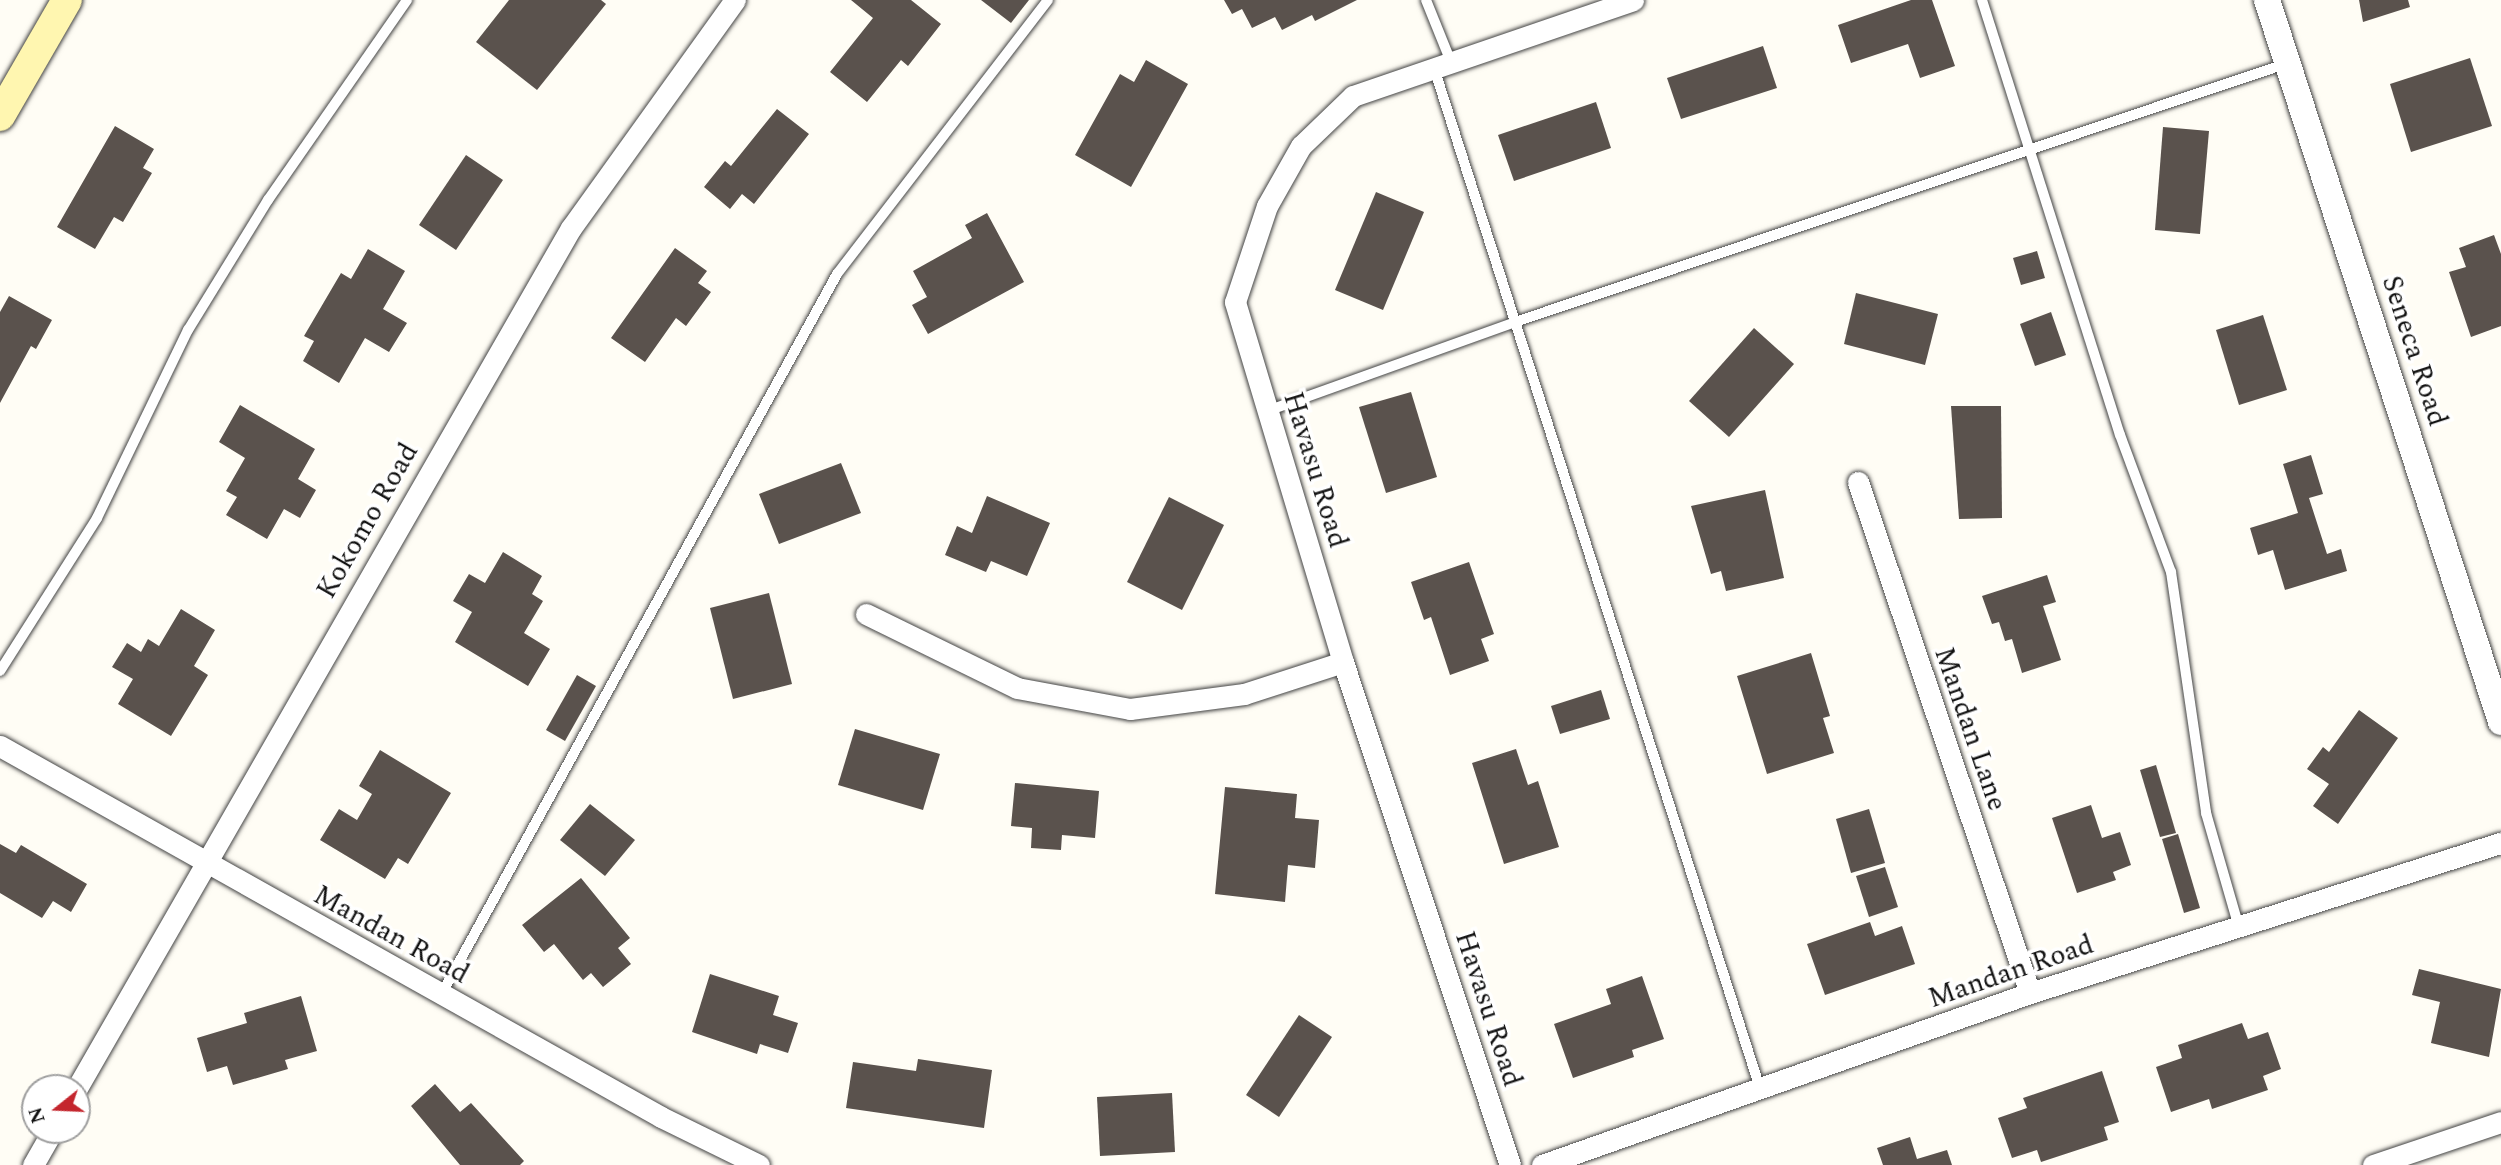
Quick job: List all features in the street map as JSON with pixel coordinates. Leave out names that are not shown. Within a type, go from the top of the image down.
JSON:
[{"type":"main road","points":[[0,116],[67,0]]},
{"type":"street","name":"Kokomo Road","points":[[84,1074],[571,228],[735,0]]},
{"type":"street","name":"Havasu Road","points":[[1510,1165],[1343,662],[1235,302],[1267,206],[1301,146],[1353,96],[1633,0]]},
{"type":"street","name":"Seneca Road","points":[[2267,0],[2501,722]]},
{"type":"street","name":"Mandan Lane","points":[[1858,482],[2030,993]]},
{"type":"street","points":[[866,614],[1017,688],[1130,709],[1244,694],[1343,662]]},
{"type":"street","name":"Mandan Road","points":[[0,746],[203,863],[661,1117],[759,1165]]},
{"type":"street","name":"Mandan Road","points":[[1542,1165],[2030,993],[2501,843]]},
{"type":"street","points":[[2373,1165],[2501,1122]]},
{"type":"street","points":[[33,1165],[45,1144]]},
{"type":"lane","points":[[0,671],[97,518],[188,330],[268,200],[408,0]]},
{"type":"lane","points":[[441,995],[837,274],[1048,0]]},
{"type":"lane","points":[[1426,0],[1515,322],[1760,1088]]},
{"type":"lane","points":[[1982,0],[2120,435],[2171,572],[2206,813],[2239,927]]},
{"type":"lane","points":[[1267,411],[1515,322],[2288,62]]},
{"type":"building","points":[[509,0],[601,0],[606,4],[537,90],[476,42]]},
{"type":"building","points":[[851,0],[911,0],[941,24],[908,66],[901,60],[867,102],[830,72],[873,18]]},
{"type":"building","points":[[981,0],[1029,0],[1011,23]]},
{"type":"building","points":[[1224,0],[1357,0],[1315,21],[1312,15],[1282,30],[1275,17],[1252,28],[1242,9],[1232,14]]},
{"type":"building","points":[[1911,0],[1932,0],[1955,66],[1920,78],[1908,44],[1851,63],[1838,25]]},
{"type":"building","points":[[2359,0],[2408,0],[2410,7],[2363,22]]},
{"type":"building","points":[[1763,46],[1777,88],[1681,119],[1667,78]]},
{"type":"building","points":[[2470,58],[2492,126],[2411,152],[2390,84]]},
{"type":"building","points":[[1146,60],[1188,84],[1131,187],[1075,155],[1120,74],[1134,82]]},
{"type":"building","points":[[1596,102],[1611,148],[1514,181],[1498,135]]},
{"type":"building","points":[[777,109],[809,134],[754,204],[742,194],[730,209],[704,187],[725,161],[731,166]]},
{"type":"building","points":[[115,126],[154,149],[143,168],[152,173],[123,222],[114,217],[95,249],[57,227]]},
{"type":"building","points":[[2163,127],[2209,131],[2200,234],[2155,230]]},
{"type":"building","points":[[466,155],[503,180],[456,250],[419,225]]},
{"type":"building","points":[[1376,192],[1424,212],[1383,310],[1335,290]]},
{"type":"building","points":[[987,213],[1024,282],[928,334],[912,305],[927,297],[913,271],[972,238],[965,225]]},
{"type":"building","points":[[2494,235],[2501,254],[2501,326],[2471,337],[2449,272],[2466,267],[2459,248]]},
{"type":"building","points":[[675,248],[707,271],[698,283],[711,292],[686,326],[676,318],[645,362],[611,338]]},
{"type":"building","points":[[368,249],[405,271],[383,309],[407,323],[389,352],[365,338],[339,383],[303,361],[314,341],[304,336],[341,273],[351,279]]},
{"type":"building","points":[[2037,251],[2045,278],[2021,285],[2013,258]]},
{"type":"building","points":[[1856,293],[1938,314],[1925,365],[1844,344]]},
{"type":"building","points":[[9,296],[52,320],[36,349],[31,346],[0,403],[0,312]]},
{"type":"building","points":[[2051,312],[2066,355],[2035,366],[2020,324]]},
{"type":"building","points":[[2263,315],[2287,390],[2239,405],[2216,330]]},
{"type":"building","points":[[1754,328],[1794,364],[1729,437],[1689,401]]},
{"type":"building","points":[[1411,392],[1437,477],[1386,493],[1359,407]]},
{"type":"building","points":[[240,405],[315,449],[298,479],[316,490],[300,518],[284,509],[267,539],[226,515],[237,497],[226,491],[245,458],[219,442]]},
{"type":"building","points":[[1951,406],[2001,406],[2002,518],[1959,519]]},
{"type":"building","points":[[2311,455],[2323,494],[2309,498],[2327,554],[2341,549],[2347,571],[2285,590],[2273,550],[2258,555],[2250,528],[2298,513],[2283,464]]},
{"type":"building","points":[[841,463],[861,513],[779,544],[759,494]]},
{"type":"building","points":[[1765,490],[1784,578],[1726,591],[1721,571],[1711,574],[1691,506]]},
{"type":"building","points":[[987,496],[1050,523],[1027,576],[991,561],[986,572],[945,555],[957,526],[972,533]]},
{"type":"building","points":[[1169,497],[1224,525],[1182,610],[1127,582]]},
{"type":"building","points":[[503,552],[542,576],[532,594],[543,601],[524,633],[550,649],[528,686],[455,642],[472,612],[453,601],[469,574],[485,583]]},
{"type":"building","points":[[1469,562],[1494,634],[1481,639],[1489,661],[1450,675],[1431,617],[1424,620],[1411,582]]},
{"type":"building","points":[[2047,575],[2056,602],[2043,606],[2061,660],[2022,673],[2012,639],[2005,641],[1999,622],[1992,624],[1982,596]]},
{"type":"building","points":[[769,593],[792,684],[733,699],[710,608]]},
{"type":"building","points":[[181,609],[215,630],[194,666],[208,675],[171,736],[118,704],[133,679],[112,667],[127,643],[141,652],[148,639],[159,646]]},
{"type":"building","points":[[1811,653],[1830,716],[1823,718],[1834,753],[1767,774],[1737,676]]},
{"type":"building","points":[[577,675],[596,686],[565,741],[546,730]]},
{"type":"building","points":[[1601,690],[1610,719],[1560,734],[1551,706]]},
{"type":"building","points":[[2359,710],[2398,738],[2338,824],[2313,806],[2329,784],[2307,769],[2323,747],[2329,752]]},
{"type":"building","points":[[855,729],[940,754],[923,810],[838,785]]},
{"type":"building","points":[[1516,749],[1528,785],[1538,781],[1559,847],[1504,864],[1472,763]]},
{"type":"building","points":[[380,750],[451,793],[408,864],[398,858],[385,879],[320,840],[339,809],[357,820],[372,794],[359,786]]},
{"type":"building","points":[[2156,765],[2176,833],[2160,837],[2140,770]]},
{"type":"building","points":[[1015,783],[1099,791],[1095,838],[1062,835],[1061,850],[1031,848],[1032,828],[1011,826]]},
{"type":"building","points":[[1225,787],[1297,794],[1295,818],[1319,820],[1315,868],[1288,865],[1285,902],[1215,894]]},
{"type":"building","points":[[590,804],[635,840],[605,876],[560,840]]},
{"type":"building","points":[[2091,805],[2102,838],[2120,832],[2131,865],[2113,872],[2116,880],[2077,893],[2052,818]]},
{"type":"building","points":[[1869,809],[1885,863],[1851,873],[1836,819]]},
{"type":"building","points":[[2178,834],[2200,908],[2184,913],[2162,839]]},
{"type":"building","points":[[0,844],[16,853],[21,845],[87,884],[71,912],[53,901],[42,918],[0,893]]},
{"type":"building","points":[[1885,867],[1898,907],[1869,917],[1856,876]]},
{"type":"building","points":[[581,878],[630,938],[618,948],[631,964],[603,987],[591,973],[583,980],[554,944],[544,952],[522,925]]},
{"type":"building","points":[[1870,922],[1875,936],[1902,926],[1915,964],[1825,995],[1807,944]]},
{"type":"building","points":[[2419,969],[2501,989],[2489,1057],[2431,1043],[2440,1002],[2412,995]]},
{"type":"building","points":[[710,974],[779,996],[773,1015],[798,1023],[788,1053],[760,1044],[757,1054],[692,1032]]},
{"type":"building","points":[[1642,976],[1664,1039],[1632,1050],[1634,1057],[1573,1078],[1554,1024],[1611,1004],[1606,989]]},
{"type":"building","points":[[301,996],[317,1051],[285,1060],[288,1069],[233,1085],[227,1066],[207,1072],[197,1038],[247,1023],[244,1013]]},
{"type":"building","points":[[1299,1015],[1332,1037],[1279,1117],[1246,1095]]},
{"type":"building","points":[[2242,1023],[2248,1039],[2268,1032],[2281,1069],[2263,1076],[2268,1090],[2212,1109],[2209,1099],[2171,1112],[2156,1067],[2182,1058],[2178,1045]]},
{"type":"building","points":[[918,1059],[992,1070],[984,1128],[846,1108],[853,1062],[916,1071]]},
{"type":"building","points":[[2102,1071],[2119,1122],[2104,1127],[2108,1140],[2041,1162],[2037,1150],[2012,1158],[1998,1118],[2027,1108],[2023,1098]]},
{"type":"building","points":[[435,1084],[460,1112],[471,1103],[524,1161],[520,1165],[460,1165],[411,1106]]},
{"type":"building","points":[[1172,1093],[1175,1152],[1100,1156],[1097,1097]]},
{"type":"building","points":[[1910,1137],[1917,1159],[1947,1150],[1952,1165],[1883,1165],[1877,1148]]}]
